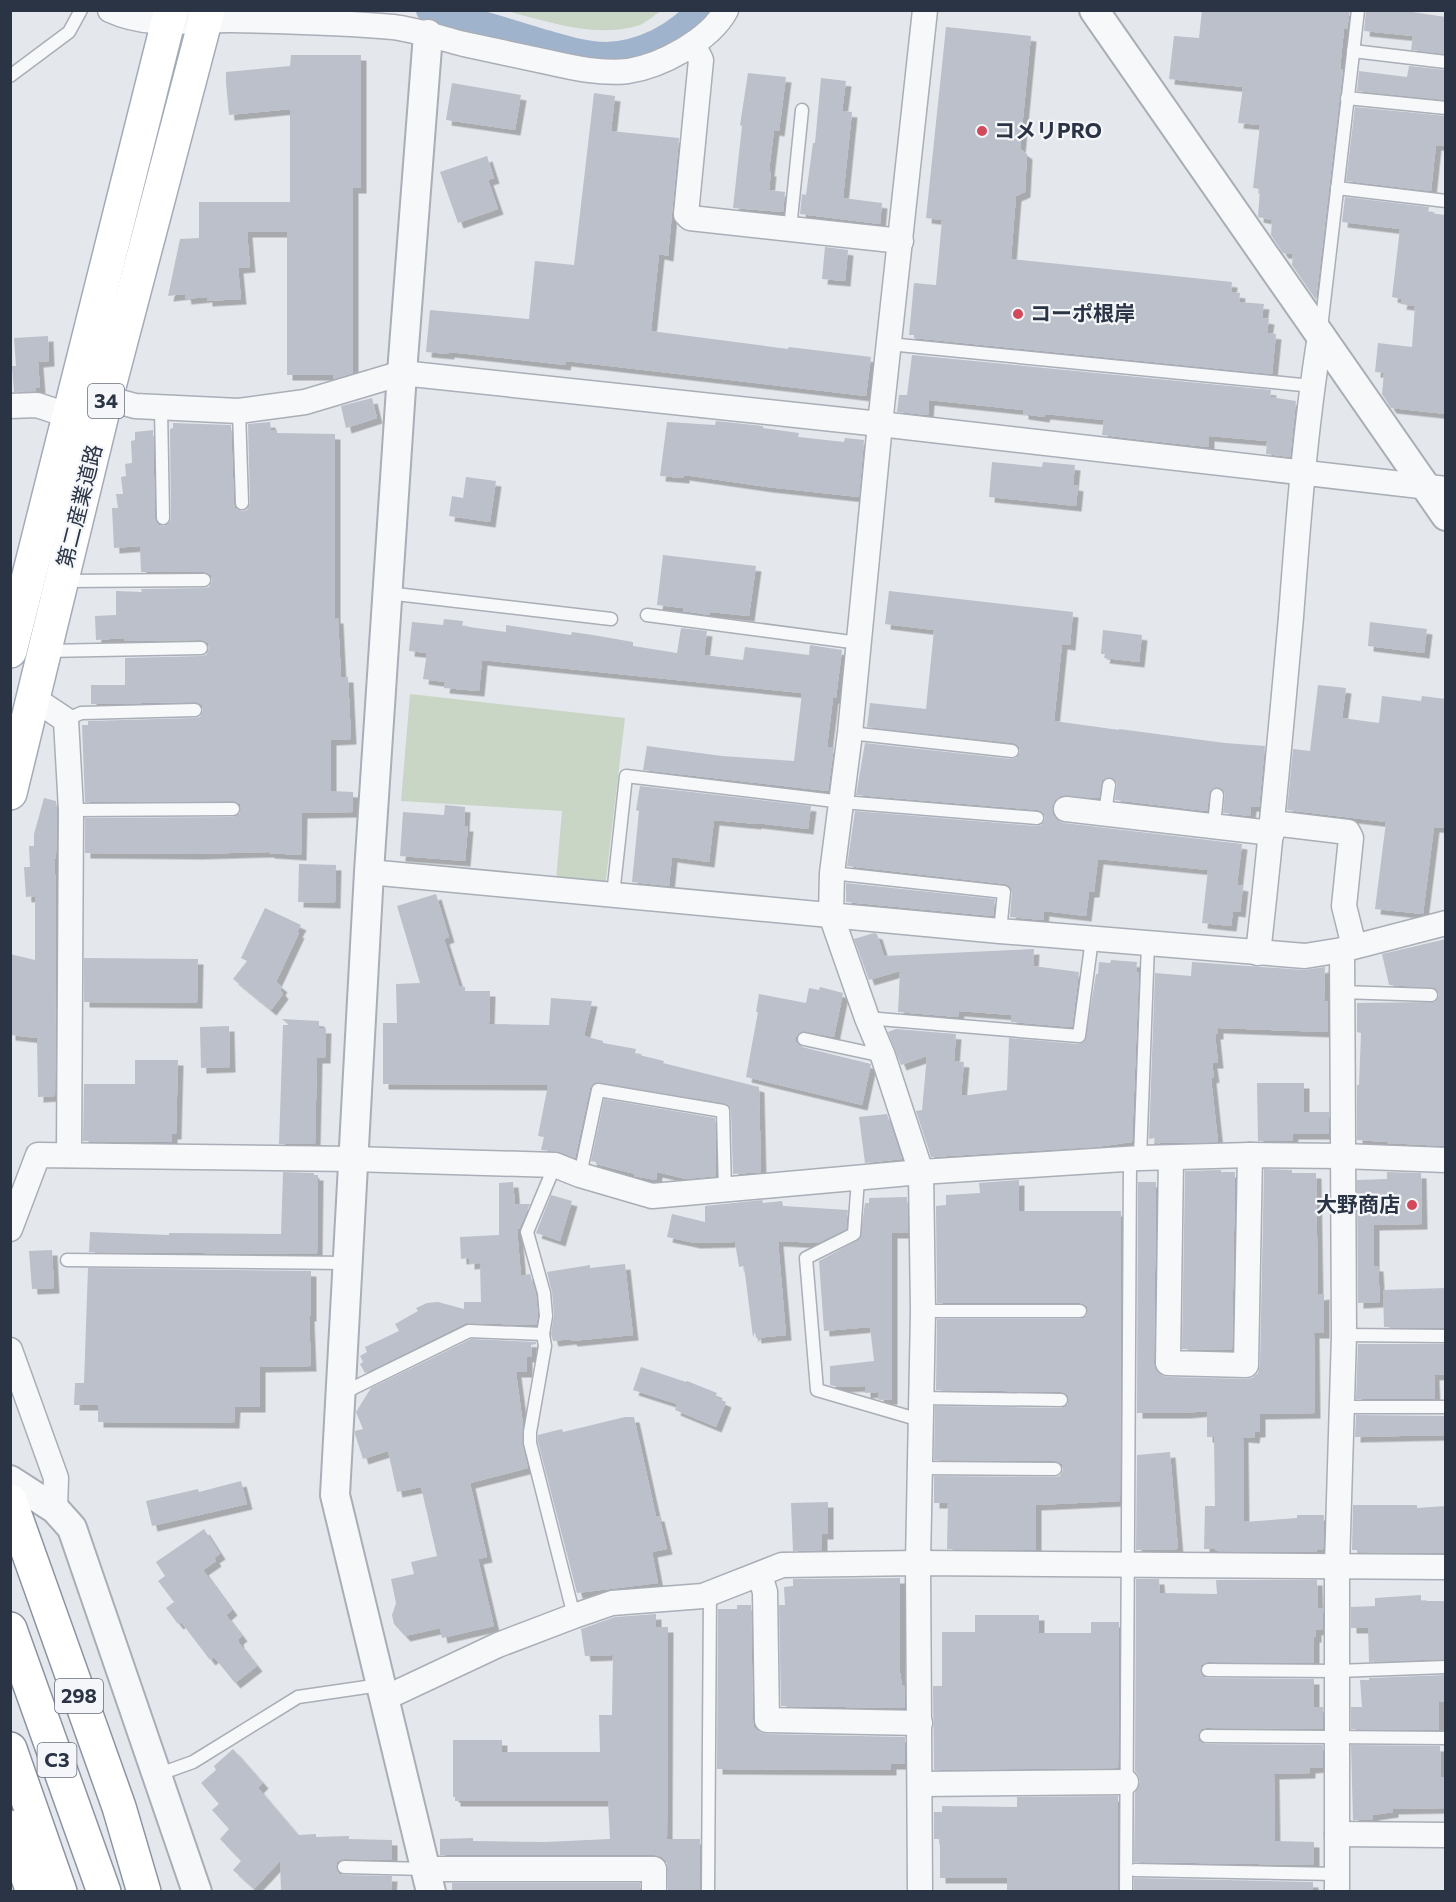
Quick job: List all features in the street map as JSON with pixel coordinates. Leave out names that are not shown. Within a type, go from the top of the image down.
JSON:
[{"type":"main road","name":"第二産業道路","points":[[10,793],[106,398],[207,16]]},
{"type":"main road","name":"第二産業道路","points":[[10,651],[169,17]]},
{"type":"main road","name":"298","points":[[10,1501],[115,1796],[144,1892]]},
{"type":"main road","name":"298","points":[[10,1560],[130,1892]]},
{"type":"main road","name":"C3","points":[[10,1629],[104,1892]]},
{"type":"main road","name":"C3","points":[[10,1749],[60,1892]]},
{"type":"main road","points":[[10,1827],[33,1892]]},
{"type":"main road","points":[[10,1881],[14,1892]]},
{"type":"street","points":[[110,10],[124,17],[145,22],[169,17],[207,16],[395,28],[569,67],[604,72],[630,70],[663,60],[693,44],[720,22],[726,10]]},
{"type":"street","points":[[920,1892],[918,1563],[923,1311],[921,1173],[883,1056],[867,1018],[831,915],[832,873],[843,802],[880,424],[925,10]]},
{"type":"street","points":[[1094,10],[1320,336],[1436,488],[1446,516]]},
{"type":"street","points":[[428,34],[402,373],[369,872],[335,1495],[428,1880],[654,1869],[654,1892]]},
{"type":"street","points":[[693,44],[701,60],[686,214],[690,218],[901,241]]},
{"type":"street","points":[[1258,953],[1273,828],[1303,472],[1320,336]]},
{"type":"street","points":[[106,398],[135,406],[239,411],[305,402],[402,373],[880,424],[1436,488]]},
{"type":"street","points":[[10,406],[37,405],[70,416]]},
{"type":"street","points":[[33,698],[66,720],[71,810],[69,1155]]},
{"type":"street","points":[[1066,809],[1214,825],[1348,832],[1351,838],[1344,906],[1348,948],[1342,992],[1344,1335],[1336,1566],[1337,1883]]},
{"type":"street","points":[[369,872],[1000,931],[1305,956],[1348,948],[1446,923]]},
{"type":"street","points":[[10,1229],[38,1155],[352,1159],[555,1165],[580,1175],[652,1196],[921,1173],[1135,1158],[1250,1155],[1446,1160]]},
{"type":"street","points":[[1171,1158],[1168,1363],[1246,1365],[1250,1155]]},
{"type":"street","points":[[10,1350],[56,1479],[55,1509]]},
{"type":"street","points":[[10,1480],[55,1509],[72,1528],[197,1892]]},
{"type":"street","points":[[382,1692],[498,1645],[612,1603],[703,1596],[782,1565],[918,1563],[1446,1567]]},
{"type":"street","points":[[759,1575],[765,1592],[767,1720],[920,1723]]},
{"type":"street","points":[[920,1784],[1126,1782]]},
{"type":"street","points":[[1337,1834],[1446,1834]]},
{"type":"lane","points":[[10,76],[69,32],[81,10]]},
{"type":"lane","points":[[1320,336],[1358,10]]},
{"type":"lane","points":[[1353,51],[1446,62]]},
{"type":"lane","points":[[1347,98],[1446,108]]},
{"type":"lane","points":[[790,229],[802,110]]},
{"type":"lane","points":[[1337,188],[1446,201]]},
{"type":"lane","points":[[889,344],[1312,386]]},
{"type":"lane","points":[[161,408],[163,518]]},
{"type":"lane","points":[[239,411],[242,503]]},
{"type":"lane","points":[[62,581],[204,580]]},
{"type":"lane","points":[[387,593],[611,619]]},
{"type":"lane","points":[[647,615],[859,643]]},
{"type":"lane","points":[[45,651],[201,648]]},
{"type":"lane","points":[[66,720],[81,712],[195,710]]},
{"type":"lane","points":[[850,733],[1012,751]]},
{"type":"lane","points":[[613,895],[626,776],[843,802],[1037,818]]},
{"type":"lane","points":[[1105,813],[1109,785]]},
{"type":"lane","points":[[1214,825],[1217,795]]},
{"type":"lane","points":[[71,810],[233,810]]},
{"type":"lane","points":[[832,873],[1004,892],[1000,931]]},
{"type":"lane","points":[[867,1018],[1079,1036],[1092,939]]},
{"type":"lane","points":[[1126,1892],[1128,1564],[1135,1158],[1148,944]]},
{"type":"lane","points":[[1342,992],[1431,995]]},
{"type":"lane","points":[[804,1039],[883,1056]]},
{"type":"lane","points":[[580,1175],[598,1090],[723,1111],[725,1191]]},
{"type":"lane","points":[[555,1165],[527,1232],[544,1293],[546,1317],[543,1334],[545,1346],[530,1432],[573,1616]]},
{"type":"lane","points":[[858,1179],[854,1234],[806,1258],[817,1390],[921,1409],[1061,1400]]},
{"type":"lane","points":[[67,1260],[347,1263]]},
{"type":"lane","points":[[923,1311],[1080,1311]]},
{"type":"lane","points":[[340,1395],[469,1331],[543,1334]]},
{"type":"lane","points":[[1344,1335],[1446,1336]]},
{"type":"lane","points":[[1343,1407],[1446,1407]]},
{"type":"lane","points":[[920,1468],[1054,1469]]},
{"type":"lane","points":[[708,1892],[710,1593]]},
{"type":"lane","points":[[1208,1670],[1337,1671],[1446,1667]]},
{"type":"lane","points":[[157,1775],[193,1762],[298,1697],[382,1692]]},
{"type":"lane","points":[[1206,1736],[1446,1738]]},
{"type":"lane","points":[[344,1867],[428,1880]]},
{"type":"lane","points":[[1135,1870],[1337,1883]]},
{"type":"green space","points":[[507,11],[661,11],[637,26],[604,30],[555,24]]},
{"type":"green space","points":[[410,694],[625,718],[605,887],[556,880],[562,811],[401,801]]},
{"type":"building","points":[[1202,10],[1350,10],[1347,29],[1344,29],[1340,69],[1343,69],[1316,300],[1292,265],[1293,254],[1283,253],[1271,235],[1272,220],[1258,217],[1260,189],[1253,188],[1260,125],[1238,123],[1243,87],[1169,79],[1174,36],[1199,38]]},
{"type":"building","points":[[1366,10],[1399,10],[1446,17],[1446,54],[1411,50],[1413,36],[1364,31]]},
{"type":"building","points":[[946,27],[1031,36],[1020,149],[1027,154],[1025,192],[1016,196],[1011,259],[1232,282],[1231,292],[1240,293],[1239,302],[1264,304],[1262,318],[1269,319],[1267,333],[1276,334],[1272,374],[914,338],[914,335],[909,335],[914,283],[936,285],[942,220],[926,218]]},
{"type":"building","points":[[291,55],[361,55],[361,188],[353,188],[353,373],[334,379],[333,375],[287,375],[287,232],[247,232],[250,267],[238,268],[241,299],[207,301],[207,297],[186,299],[185,294],[168,296],[180,239],[199,238],[199,202],[290,202],[290,109],[229,115],[226,72],[290,66]]},
{"type":"building","points":[[1409,66],[1446,70],[1446,100],[1357,91],[1359,71],[1407,77]]},
{"type":"building","points":[[748,73],[786,77],[779,131],[774,130],[769,171],[771,171],[769,190],[785,192],[783,212],[733,208],[742,126],[740,125]]},
{"type":"building","points":[[821,78],[846,81],[842,111],[852,112],[843,198],[882,203],[880,224],[800,214],[802,194],[806,195],[813,143],[815,143]]},
{"type":"building","points":[[452,83],[521,95],[515,130],[446,120]]},
{"type":"building","points":[[594,93],[615,96],[611,131],[679,138],[668,256],[659,254],[651,331],[871,357],[866,396],[566,361],[565,365],[449,352],[449,354],[426,352],[430,310],[529,319],[535,261],[574,265]]},
{"type":"building","points":[[1355,107],[1446,116],[1446,146],[1436,145],[1431,191],[1346,181]]},
{"type":"building","points":[[487,156],[494,178],[488,180],[498,209],[458,223],[440,172]]},
{"type":"building","points":[[1345,197],[1429,207],[1428,213],[1446,215],[1446,414],[1391,408],[1382,394],[1384,373],[1375,372],[1378,343],[1412,347],[1415,306],[1401,304],[1402,299],[1392,297],[1400,229],[1342,222]]},
{"type":"building","points":[[825,247],[848,250],[845,281],[822,279]]},
{"type":"building","points":[[48,336],[49,361],[38,362],[40,388],[36,388],[36,391],[14,392],[12,366],[16,366],[14,338]]},
{"type":"building","points":[[912,355],[1271,390],[1270,397],[1296,401],[1290,457],[1266,454],[1267,441],[1209,436],[1209,447],[1102,435],[1104,420],[1045,414],[1044,417],[1023,414],[1023,410],[929,400],[928,415],[897,412],[899,395],[907,395]]},
{"type":"building","points":[[372,398],[377,418],[346,428],[341,406]]},
{"type":"building","points":[[716,421],[799,433],[798,437],[844,442],[845,438],[864,440],[859,497],[684,475],[684,478],[660,476],[667,422],[715,425]]},
{"type":"building","points":[[270,422],[271,430],[277,430],[277,433],[335,434],[335,618],[338,618],[341,677],[348,677],[351,739],[331,740],[331,791],[353,792],[353,812],[302,813],[301,855],[269,852],[85,853],[85,818],[233,817],[240,813],[240,804],[233,801],[85,802],[82,725],[88,725],[88,721],[195,718],[200,717],[203,710],[202,705],[195,702],[91,704],[91,685],[125,685],[125,658],[201,656],[206,655],[209,648],[208,643],[201,640],[124,641],[124,638],[96,640],[95,616],[116,615],[116,591],[142,592],[141,589],[204,588],[209,587],[212,581],[211,575],[204,572],[141,572],[140,546],[114,548],[112,508],[118,508],[116,494],[123,494],[121,477],[126,476],[125,464],[132,463],[131,441],[135,440],[135,432],[153,430],[155,518],[159,525],[164,526],[170,522],[171,518],[170,429],[173,428],[173,423],[231,425],[234,503],[235,508],[242,511],[247,510],[250,503],[248,424]]},
{"type":"building","points":[[992,462],[1042,467],[1043,462],[1075,465],[1073,485],[1078,486],[1076,506],[989,497]]},
{"type":"building","points":[[466,477],[496,481],[490,522],[449,516],[452,496],[463,498]]},
{"type":"building","points":[[663,555],[756,566],[749,616],[710,612],[710,615],[683,611],[683,608],[657,605]]},
{"type":"building","points":[[889,591],[1073,612],[1070,645],[1062,644],[1054,721],[1265,746],[1259,807],[1251,806],[1250,816],[1223,813],[1225,792],[1218,787],[1210,791],[1207,811],[1115,800],[1117,782],[1110,777],[1102,780],[1099,798],[1061,796],[1055,800],[1052,807],[1053,815],[1058,821],[1064,823],[1242,844],[1237,885],[1243,886],[1240,912],[1233,911],[1231,926],[1202,923],[1208,870],[1098,859],[1094,892],[1089,892],[1086,916],[1044,911],[1043,920],[1010,917],[1012,892],[1005,884],[847,866],[855,811],[1036,826],[1041,825],[1045,819],[1044,814],[1038,810],[856,795],[865,743],[1011,759],[1016,758],[1020,752],[1019,747],[1013,743],[867,727],[870,703],[926,709],[934,630],[885,624]]},
{"type":"building","points":[[444,619],[463,621],[462,626],[506,632],[506,625],[571,635],[572,632],[593,635],[633,642],[633,646],[677,653],[681,628],[707,631],[704,655],[743,660],[745,647],[809,655],[810,645],[842,650],[827,747],[834,747],[828,791],[643,770],[647,746],[722,756],[794,761],[802,693],[482,660],[479,691],[444,688],[445,682],[423,679],[427,653],[409,651],[412,622],[443,625]]},
{"type":"building","points":[[1370,622],[1427,629],[1424,653],[1368,646]]},
{"type":"building","points":[[1103,630],[1142,635],[1139,662],[1104,658],[1105,654],[1101,654]]},
{"type":"building","points":[[1318,685],[1346,688],[1342,718],[1379,723],[1382,696],[1421,701],[1422,696],[1446,699],[1446,828],[1434,827],[1423,914],[1375,909],[1386,822],[1287,810],[1293,749],[1310,751]]},
{"type":"building","points":[[640,786],[811,806],[808,829],[714,820],[709,862],[672,857],[669,886],[632,882],[639,811],[636,810]]},
{"type":"building","points":[[44,798],[56,801],[57,810],[56,859],[54,859],[56,888],[55,1096],[38,1097],[37,1038],[10,1035],[10,954],[35,960],[35,896],[26,897],[24,867],[30,867],[29,846],[34,846],[34,834]]},
{"type":"building","points":[[445,805],[465,807],[464,826],[468,826],[465,861],[400,856],[403,812],[444,815]]},
{"type":"building","points":[[299,864],[336,865],[335,903],[298,902]]},
{"type":"building","points":[[846,883],[995,899],[993,916],[846,902]]},
{"type":"building","points":[[436,894],[449,937],[444,939],[459,986],[465,987],[465,991],[490,991],[489,1024],[549,1025],[551,998],[592,1001],[584,1036],[603,1041],[603,1043],[636,1049],[635,1054],[664,1061],[663,1063],[759,1087],[761,1172],[733,1174],[731,1111],[724,1103],[595,1082],[590,1088],[575,1158],[560,1152],[541,1150],[544,1137],[538,1136],[548,1085],[383,1084],[383,1023],[397,1023],[396,984],[420,983],[397,906]]},
{"type":"building","points":[[265,908],[301,925],[276,982],[282,987],[280,990],[283,994],[271,1010],[233,979],[247,961],[241,958]]},
{"type":"building","points":[[877,934],[884,956],[1034,949],[1033,966],[1079,972],[1072,1027],[1011,1022],[1011,1015],[959,1011],[958,1017],[898,1012],[900,971],[869,980],[854,939]]},
{"type":"building","points":[[1446,939],[1445,1146],[1357,1140],[1357,1085],[1359,1085],[1361,1033],[1357,1032],[1357,1003],[1435,1002],[1439,995],[1435,988],[1389,985],[1382,954]]},
{"type":"building","points":[[84,958],[198,959],[197,1003],[84,1002]]},
{"type":"building","points":[[1111,960],[1137,962],[1136,972],[1139,972],[1132,1142],[1096,1147],[931,1157],[916,1111],[922,1110],[927,1056],[901,1065],[888,1032],[896,1029],[956,1034],[954,1061],[964,1062],[961,1096],[1007,1090],[1009,1038],[1078,1044],[1085,1041],[1099,962],[1110,963]]},
{"type":"building","points":[[1192,962],[1304,970],[1325,967],[1324,1001],[1328,1002],[1328,1032],[1218,1028],[1218,1034],[1215,1034],[1218,1063],[1212,1063],[1214,1077],[1211,1078],[1218,1142],[1155,1143],[1155,1138],[1149,1139],[1155,973],[1191,976]]},
{"type":"building","points":[[820,987],[843,993],[834,1037],[802,1031],[796,1037],[796,1042],[802,1047],[871,1064],[862,1105],[746,1077],[759,994],[806,1003],[809,988],[819,990]]},
{"type":"building","points":[[282,1019],[319,1021],[319,1028],[326,1028],[325,1058],[317,1058],[315,1144],[279,1144],[283,1025],[289,1025]]},
{"type":"building","points":[[229,1026],[230,1067],[201,1068],[200,1027]]},
{"type":"building","points":[[135,1060],[178,1060],[176,1134],[172,1134],[172,1142],[83,1141],[84,1084],[135,1084]]},
{"type":"building","points":[[1257,1083],[1304,1083],[1304,1112],[1329,1112],[1329,1134],[1293,1134],[1292,1141],[1258,1141]]},
{"type":"building","points":[[604,1099],[715,1118],[716,1176],[686,1179],[657,1172],[656,1180],[634,1176],[635,1174],[591,1161]]},
{"type":"building","points":[[887,1114],[902,1159],[865,1163],[859,1117]]},
{"type":"building","points":[[1264,1169],[1292,1170],[1292,1173],[1316,1173],[1318,1295],[1324,1294],[1324,1333],[1314,1333],[1315,1413],[1260,1414],[1260,1432],[1255,1432],[1254,1438],[1243,1437],[1244,1522],[1297,1518],[1297,1515],[1324,1515],[1323,1550],[1317,1550],[1317,1552],[1204,1549],[1205,1506],[1215,1506],[1214,1437],[1207,1437],[1207,1411],[1137,1413],[1138,1182],[1156,1182],[1154,1363],[1156,1370],[1168,1377],[1246,1379],[1258,1373],[1260,1365]]},
{"type":"building","points":[[1221,1170],[1221,1172],[1235,1172],[1232,1350],[1182,1349],[1185,1171]]},
{"type":"building","points":[[283,1172],[318,1175],[317,1254],[89,1252],[90,1232],[169,1235],[169,1233],[281,1234]]},
{"type":"building","points":[[1387,1172],[1421,1173],[1422,1224],[1374,1225],[1374,1266],[1378,1266],[1380,1302],[1358,1303],[1357,1180],[1387,1179]]},
{"type":"building","points":[[1019,1180],[1019,1211],[1121,1211],[1120,1501],[1036,1505],[1036,1550],[947,1549],[948,1503],[934,1503],[934,1476],[1055,1477],[1060,1476],[1063,1470],[1062,1464],[1055,1461],[934,1460],[935,1406],[1061,1408],[1068,1404],[1068,1396],[1061,1392],[936,1390],[937,1319],[1080,1319],[1087,1315],[1087,1306],[1080,1303],[937,1303],[936,1206],[946,1205],[946,1195],[980,1193],[979,1183]]},
{"type":"building","points":[[513,1182],[515,1204],[530,1204],[517,1229],[521,1276],[530,1274],[536,1294],[538,1316],[536,1325],[466,1323],[365,1373],[360,1364],[363,1362],[360,1356],[367,1352],[365,1347],[399,1331],[395,1324],[418,1311],[416,1308],[427,1303],[438,1302],[464,1309],[464,1302],[481,1302],[480,1263],[469,1264],[469,1258],[461,1259],[460,1237],[499,1235],[499,1183]]},
{"type":"building","points":[[551,1195],[572,1201],[560,1241],[536,1233]]},
{"type":"building","points":[[907,1197],[908,1233],[892,1233],[892,1399],[880,1400],[878,1392],[865,1393],[865,1386],[830,1385],[830,1366],[874,1361],[870,1327],[824,1331],[819,1261],[860,1239],[865,1203],[869,1203],[869,1198]]},
{"type":"building","points":[[762,1200],[763,1203],[782,1201],[783,1206],[848,1210],[846,1229],[818,1243],[778,1241],[786,1335],[756,1338],[755,1332],[753,1337],[744,1266],[739,1267],[735,1242],[695,1243],[667,1237],[672,1214],[705,1222],[705,1206]]},
{"type":"building","points":[[52,1250],[54,1288],[32,1289],[29,1251]]},
{"type":"building","points":[[625,1264],[633,1335],[553,1341],[551,1334],[554,1315],[552,1292],[547,1272],[590,1265],[590,1268]]},
{"type":"building","points":[[88,1268],[311,1271],[311,1316],[309,1316],[311,1366],[260,1367],[260,1407],[235,1407],[234,1423],[98,1422],[98,1405],[74,1405],[75,1383],[84,1383]]},
{"type":"building","points":[[1446,1288],[1446,1328],[1384,1327],[1383,1290]]},
{"type":"building","points":[[471,1339],[536,1342],[531,1345],[532,1357],[527,1357],[527,1372],[516,1372],[523,1425],[522,1443],[528,1468],[470,1483],[487,1557],[478,1559],[494,1626],[442,1638],[440,1628],[405,1636],[394,1624],[392,1615],[396,1603],[391,1579],[414,1574],[411,1562],[437,1556],[421,1487],[397,1492],[388,1451],[363,1459],[355,1431],[363,1429],[356,1412],[371,1388]]},
{"type":"building","points":[[1358,1344],[1446,1344],[1446,1374],[1434,1375],[1435,1399],[1356,1399]]},
{"type":"building","points":[[641,1367],[717,1393],[715,1397],[726,1402],[716,1427],[675,1410],[677,1404],[633,1390]]},
{"type":"building","points":[[1356,1415],[1446,1416],[1446,1435],[1355,1437]]},
{"type":"building","points":[[625,1417],[634,1417],[656,1516],[659,1516],[667,1549],[652,1552],[658,1583],[577,1593],[538,1435],[562,1429],[563,1432]]},
{"type":"building","points":[[1170,1452],[1178,1549],[1136,1550],[1137,1455]]},
{"type":"building","points":[[241,1481],[247,1504],[152,1526],[146,1501],[198,1489],[199,1492]]},
{"type":"building","points":[[828,1502],[828,1534],[822,1534],[822,1550],[793,1551],[791,1503]]},
{"type":"building","points":[[1353,1505],[1417,1505],[1417,1508],[1446,1506],[1446,1553],[1357,1552],[1357,1550],[1352,1550]]},
{"type":"building","points":[[204,1529],[220,1554],[214,1558],[216,1561],[203,1570],[232,1610],[226,1615],[242,1636],[238,1639],[239,1643],[257,1666],[235,1683],[214,1657],[210,1660],[181,1622],[178,1624],[166,1608],[174,1602],[158,1581],[165,1576],[156,1562]]},
{"type":"building","points":[[900,1578],[900,1673],[902,1685],[904,1685],[905,1708],[781,1706],[779,1605],[785,1605],[784,1587],[793,1586],[793,1579]]},
{"type":"building","points":[[1136,1579],[1159,1579],[1160,1593],[1217,1594],[1216,1580],[1317,1580],[1318,1608],[1323,1608],[1323,1629],[1316,1630],[1316,1637],[1314,1637],[1314,1663],[1208,1662],[1201,1665],[1200,1671],[1203,1677],[1208,1678],[1314,1679],[1314,1707],[1323,1707],[1323,1729],[1206,1728],[1201,1729],[1198,1735],[1199,1741],[1206,1744],[1323,1745],[1323,1767],[1310,1768],[1310,1773],[1274,1774],[1275,1841],[1314,1842],[1314,1865],[1134,1862],[1135,1793],[1140,1782],[1135,1771]]},
{"type":"building","points":[[1421,1595],[1421,1601],[1446,1601],[1446,1659],[1369,1662],[1368,1628],[1351,1628],[1351,1607],[1375,1606],[1375,1598]]},
{"type":"building","points":[[737,1605],[751,1605],[753,1720],[754,1727],[759,1732],[905,1737],[905,1764],[891,1764],[891,1770],[717,1769],[718,1609],[737,1609]]},
{"type":"building","points":[[656,1614],[656,1627],[668,1627],[667,1839],[700,1839],[700,1892],[668,1892],[667,1862],[655,1855],[440,1855],[440,1839],[473,1838],[473,1841],[545,1842],[610,1839],[608,1801],[455,1801],[453,1797],[453,1740],[502,1740],[502,1752],[600,1752],[599,1715],[612,1715],[613,1655],[585,1656],[581,1629],[615,1617]]},
{"type":"building","points":[[975,1615],[1039,1615],[1039,1633],[1091,1633],[1091,1622],[1119,1622],[1118,1768],[934,1770],[933,1686],[942,1686],[942,1632],[975,1632]]},
{"type":"building","points":[[1446,1675],[1446,1701],[1439,1702],[1439,1730],[1351,1729],[1351,1707],[1362,1707],[1360,1680]]},
{"type":"building","points":[[1351,1745],[1440,1746],[1441,1777],[1446,1777],[1446,1808],[1393,1809],[1393,1812],[1373,1815],[1373,1820],[1353,1820]]},
{"type":"building","points":[[233,1749],[263,1783],[258,1788],[298,1835],[316,1834],[316,1837],[349,1836],[349,1839],[392,1840],[392,1860],[344,1859],[337,1862],[336,1867],[339,1874],[344,1875],[392,1876],[391,1892],[281,1892],[280,1861],[254,1889],[233,1870],[241,1861],[220,1839],[229,1829],[212,1810],[219,1804],[201,1783],[216,1770],[214,1766]]},
{"type":"building","points":[[1118,1796],[1118,1891],[1007,1890],[1007,1878],[940,1878],[940,1839],[934,1839],[934,1812],[942,1812],[942,1806],[1017,1807],[1017,1797]]},
{"type":"building","points":[[1134,1878],[1313,1882],[1313,1892],[1134,1892]]},
{"type":"building","points":[[452,1883],[640,1883],[640,1892],[452,1892]]},
{"type":"waterway","points":[[429,10],[572,50],[606,55],[632,51],[657,42],[680,28],[699,10]]},
{"type":"place","name":"コメリPRO","points":[[982,131]]},
{"type":"place","name":"コーポ根岸","points":[[1018,314]]},
{"type":"place","name":"大野商店","points":[[1412,1205]]}]
